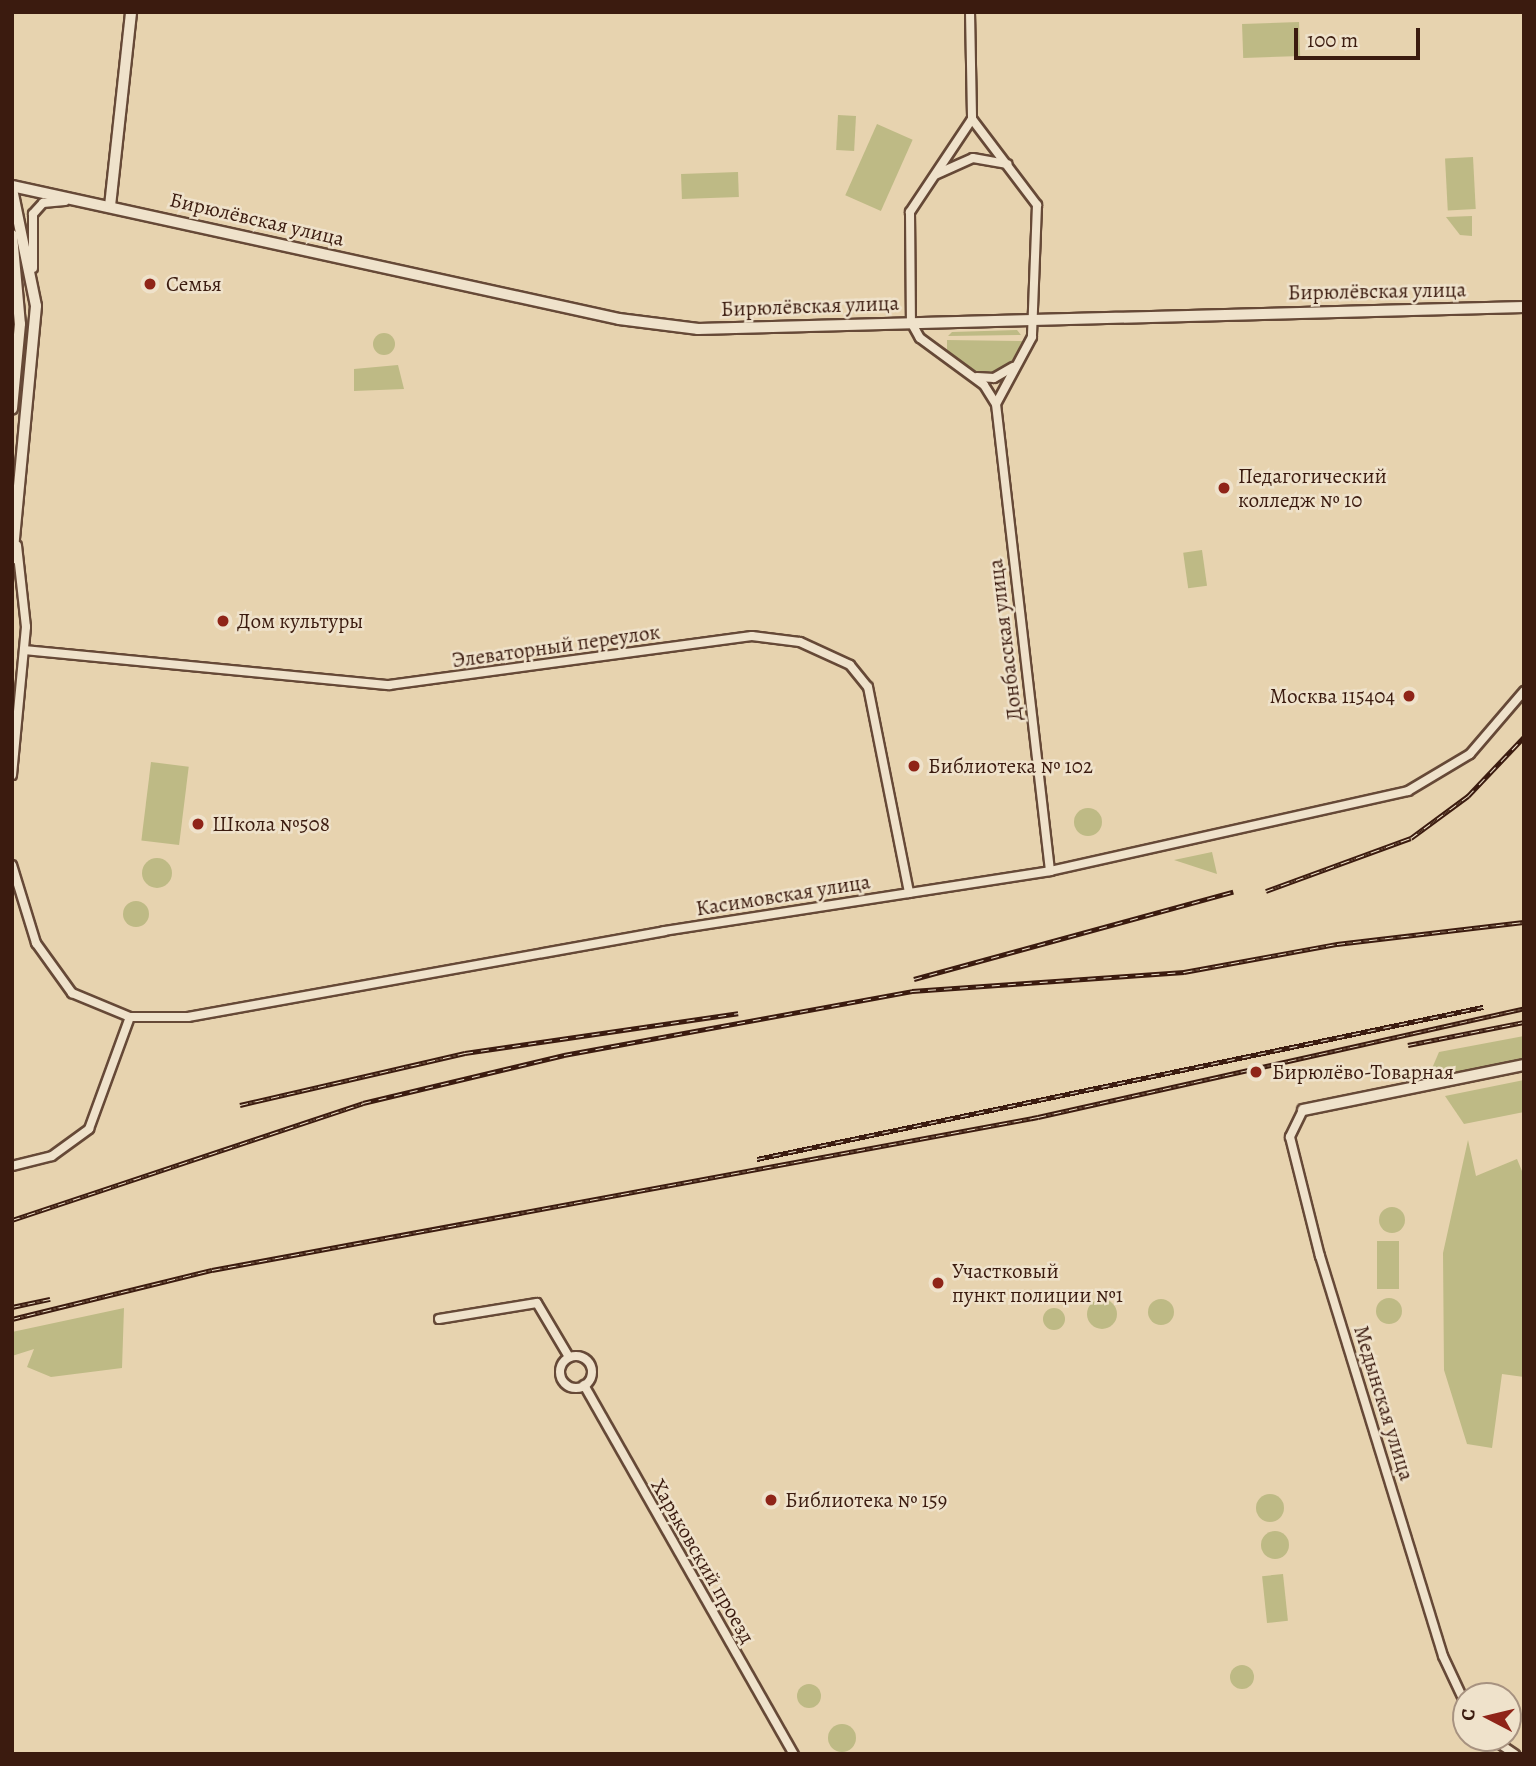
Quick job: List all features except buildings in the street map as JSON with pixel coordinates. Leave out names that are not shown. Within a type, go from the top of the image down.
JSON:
[{"type":"main road","points":[[12,188],[33,268],[35,327],[12,559]]},
{"type":"main road","points":[[12,235],[20,324],[12,409]]},
{"type":"street","points":[[110,206],[131,12]]},
{"type":"street","points":[[970,12],[972,119],[910,212],[911,321],[920,338],[968,373],[996,404],[1018,363],[1035,320],[1037,205],[972,119]]},
{"type":"street","points":[[934,176],[973,158],[1007,164]]},
{"type":"street","name":"Бирюлёвская улица","points":[[12,188],[84,200],[643,322],[698,329],[911,321],[1524,307]]},
{"type":"street","points":[[33,268],[31,222],[37,208],[84,200]]},
{"type":"street","points":[[968,373],[994,378],[1018,363]]},
{"type":"street","name":"Донбасская улица","points":[[996,404],[1050,871]]},
{"type":"street","points":[[12,775],[24,650],[16,524]]},
{"type":"street","name":"Элеваторный переулок","points":[[24,650],[388,685],[752,636],[800,642],[850,665],[868,687],[909,893]]},
{"type":"street","name":"Касимовская улица","points":[[12,865],[36,943],[72,993],[130,1017],[216,1013],[1050,871],[1408,791],[1470,754],[1524,691]]},
{"type":"street","points":[[12,1166],[52,1156],[89,1129],[130,1017]]},
{"type":"street","points":[[1303,1110],[1524,1065]]},
{"type":"street","name":"Медынская улица","points":[[1303,1110],[1290,1138],[1320,1256],[1443,1656],[1455,1682]]},
{"type":"street","points":[[439,1319],[537,1303],[569,1357],[590,1364],[584,1385],[572,1387],[562,1379],[569,1357]]},
{"type":"street","name":"Харьковский проезд","points":[[584,1385],[794,1754]]},
{"type":"shaded area","points":[[1299,22],[1300,56],[1243,58],[1242,24]]},
{"type":"shaded area","points":[[838,115],[856,116],[854,151],[836,150]]},
{"type":"shaded area","points":[[877,124],[913,140],[881,211],[845,195]]},
{"type":"shaded area","points":[[1473,157],[1476,209],[1448,210],[1445,158]]},
{"type":"shaded area","points":[[738,172],[739,197],[682,199],[681,174]]},
{"type":"shaded area","points":[[1472,216],[1472,236],[1460,235],[1446,217]]},
{"type":"shaded area","points":[[1017,330],[1021,335],[948,336],[952,332]]},
{"type":"shaded area","points":[[384,333],[392,336],[395,344],[392,352],[384,355],[376,352],[373,344],[376,336]]},
{"type":"shaded area","points":[[947,340],[1022,343],[1009,366],[995,375],[976,374],[947,352]]},
{"type":"shaded area","points":[[398,365],[404,389],[354,391],[354,369]]},
{"type":"shaded area","points":[[1202,550],[1207,586],[1188,588],[1183,553]]},
{"type":"shaded area","points":[[151,762],[189,767],[179,845],[141,840]]},
{"type":"shaded area","points":[[1088,808],[1098,812],[1102,822],[1098,832],[1088,836],[1078,832],[1074,822],[1078,812]]},
{"type":"shaded area","points":[[1212,852],[1217,874],[1174,860]]},
{"type":"shaded area","points":[[157,858],[168,862],[172,873],[168,884],[157,888],[146,884],[142,873],[146,862]]},
{"type":"shaded area","points":[[136,901],[145,905],[149,914],[145,923],[136,927],[127,923],[123,914],[127,905]]},
{"type":"shaded area","points":[[1524,1036],[1524,1061],[1441,1078],[1430,1073],[1439,1052]]},
{"type":"shaded area","points":[[1524,1080],[1524,1112],[1464,1124],[1445,1096]]},
{"type":"shaded area","points":[[1468,1140],[1476,1176],[1517,1159],[1524,1176],[1524,1377],[1502,1374],[1492,1448],[1467,1444],[1444,1370],[1443,1253]]},
{"type":"shaded area","points":[[1392,1207],[1402,1210],[1405,1220],[1402,1230],[1392,1233],[1382,1230],[1379,1220],[1382,1210]]},
{"type":"shaded area","points":[[1377,1241],[1399,1241],[1399,1289],[1377,1289]]},
{"type":"shaded area","points":[[1389,1298],[1399,1301],[1402,1311],[1399,1321],[1389,1324],[1379,1321],[1376,1311],[1379,1301]]},
{"type":"shaded area","points":[[1102,1299],[1113,1303],[1117,1314],[1113,1325],[1102,1329],[1091,1325],[1087,1314],[1091,1303]]},
{"type":"shaded area","points":[[1161,1299],[1170,1303],[1174,1312],[1170,1321],[1161,1325],[1152,1321],[1148,1312],[1152,1303]]},
{"type":"shaded area","points":[[124,1308],[122,1368],[51,1377],[27,1367],[34,1349],[12,1356],[12,1332]]},
{"type":"shaded area","points":[[1054,1308],[1062,1311],[1065,1319],[1062,1327],[1054,1330],[1046,1327],[1043,1319],[1046,1311]]},
{"type":"shaded area","points":[[1270,1494],[1280,1498],[1284,1508],[1280,1518],[1270,1522],[1260,1518],[1256,1508],[1260,1498]]},
{"type":"shaded area","points":[[1275,1531],[1285,1535],[1289,1545],[1285,1555],[1275,1559],[1265,1555],[1261,1545],[1265,1535]]},
{"type":"shaded area","points":[[1283,1574],[1288,1621],[1267,1623],[1262,1576]]},
{"type":"shaded area","points":[[1242,1665],[1251,1668],[1254,1677],[1251,1686],[1242,1689],[1233,1686],[1230,1677],[1233,1668]]},
{"type":"shaded area","points":[[809,1684],[818,1687],[821,1696],[818,1705],[809,1708],[800,1705],[797,1696],[800,1687]]},
{"type":"shaded area","points":[[842,1724],[852,1728],[856,1738],[852,1748],[842,1752],[832,1748],[828,1738],[832,1728]]},
{"type":"railway","points":[[1266,891],[1411,838],[1468,796],[1524,737]]},
{"type":"railway","points":[[914,979],[1233,892]]},
{"type":"railway","points":[[12,1220],[363,1103],[564,1055],[912,991],[1184,972],[1337,944],[1524,922]]},
{"type":"railway","points":[[757,1159],[1483,1007]]},
{"type":"railway","points":[[12,1319],[212,1270],[1038,1117],[1524,1008]]},
{"type":"railway","points":[[240,1105],[465,1053],[738,1013]]},
{"type":"railway","points":[[1408,1045],[1524,1022]]},
{"type":"railway","points":[[12,1307],[50,1299]]},
{"type":"place","name":"Семья","points":[[150,284]]},
{"type":"place","name":"Педагогический колледж № 10","points":[[1224,488]]},
{"type":"place","name":"Дом культуры","points":[[223,621]]},
{"type":"place","name":"Москва 115404","points":[[1409,696]]},
{"type":"place","name":"Библиотека № 102","points":[[914,766]]},
{"type":"place","name":"Школа №508","points":[[198,824]]},
{"type":"place","name":"Бирюлёво-Товарная","points":[[1256,1072]]},
{"type":"place","name":"Участковый пункт полиции №1","points":[[938,1283]]},
{"type":"place","name":"Библиотека № 159","points":[[771,1500]]}]
